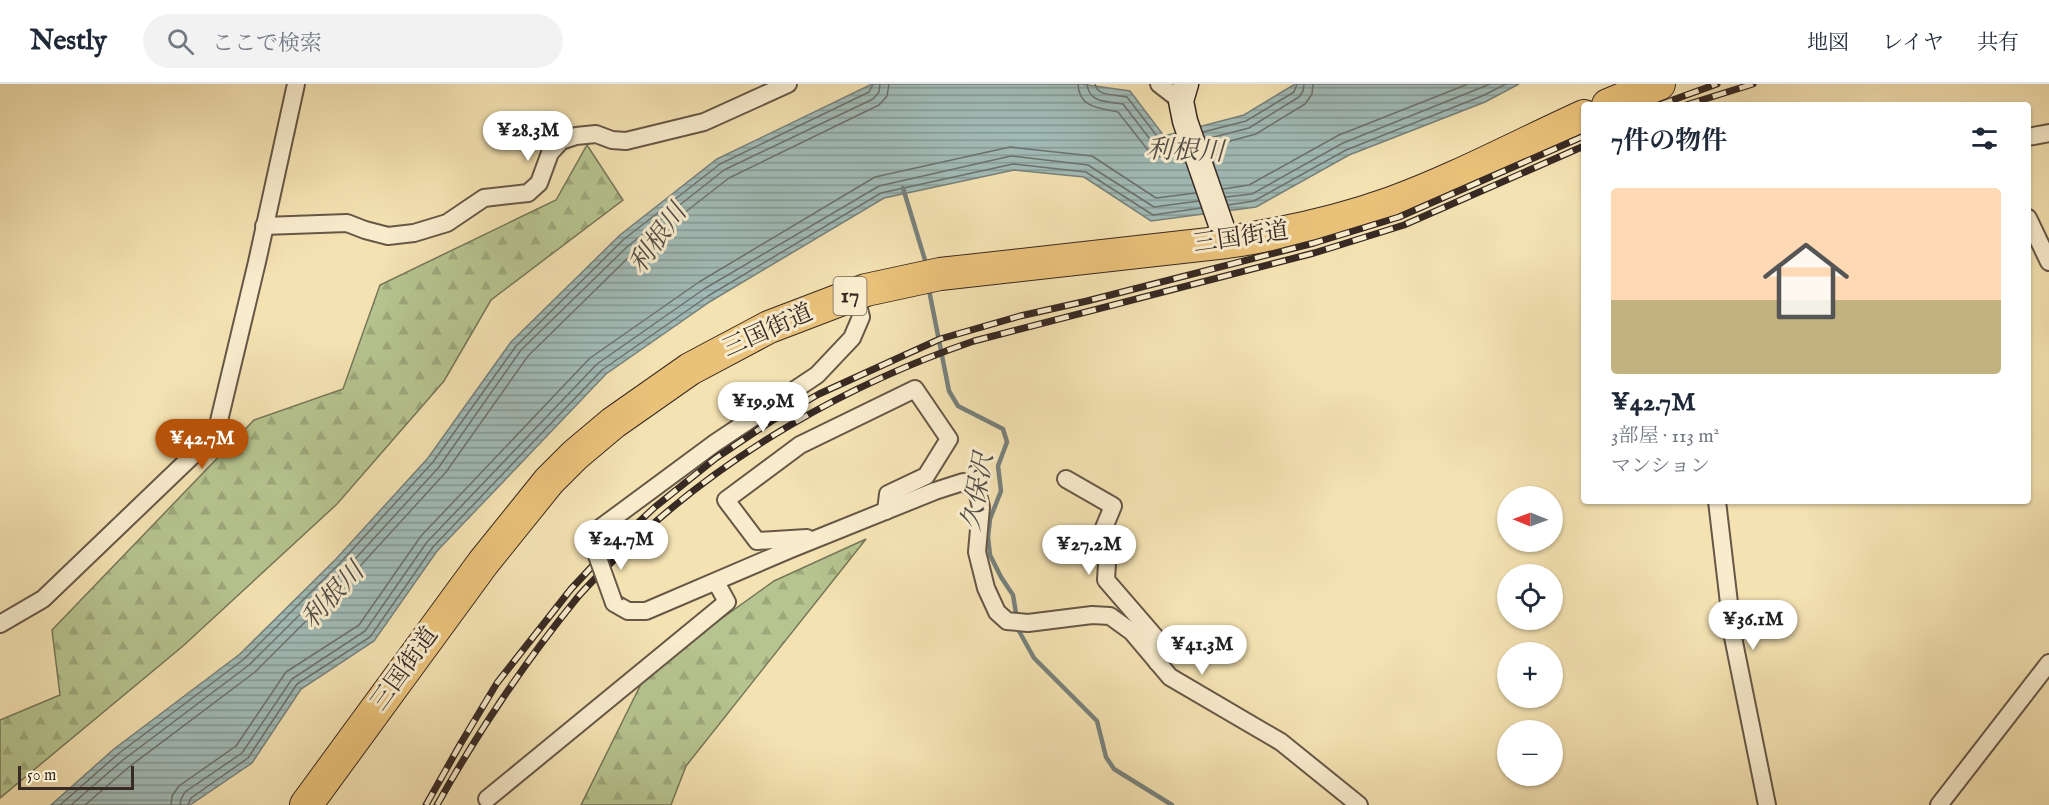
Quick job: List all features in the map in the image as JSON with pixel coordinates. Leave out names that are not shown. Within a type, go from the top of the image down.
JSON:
[{"type":"highway","points":[[1615,102],[1659,84]]},
{"type":"highway","name":"三国街道","points":[[306,805],[483,562],[549,481],[575,455],[614,423],[699,364],[769,327],[855,294],[940,274],[1224,233],[1271,236],[1319,225],[1391,203],[1482,164],[1581,117]]},
{"type":"main road","points":[[1184,102],[1224,233]]},
{"type":"street","points":[[0,624],[43,599],[214,435],[249,297],[296,84]]},
{"type":"street","points":[[264,226],[347,223],[388,236],[414,233],[447,223],[484,198],[528,193],[539,183],[550,153],[561,141],[576,136],[596,134],[612,140],[626,141],[704,122],[752,92],[788,84]]},
{"type":"street","points":[[1159,84],[1184,102]]},
{"type":"street","points":[[2031,136],[2049,132]]},
{"type":"street","points":[[2031,224],[2049,262]]},
{"type":"street","points":[[855,294],[861,317],[852,338],[817,375],[715,443],[600,528],[595,538],[595,550],[614,603],[628,611],[646,611],[935,491],[963,482],[977,491],[981,507],[977,552],[986,588],[997,612],[1007,621],[1028,623],[1092,615],[1110,616],[1132,632],[1170,677],[1281,742],[1359,805]]},
{"type":"street","points":[[822,537],[757,541],[726,500],[800,445],[915,388],[949,439],[926,476],[888,494],[886,511]]},
{"type":"street","points":[[1066,479],[1113,506],[1101,535],[1108,547],[1106,580],[1157,639],[1157,662]]},
{"type":"street","points":[[1718,504],[1732,637],[1767,805]]},
{"type":"street","points":[[487,799],[727,602],[716,582]]},
{"type":"street","points":[[1939,805],[2049,663]]},
{"type":"green space","points":[[587,145],[623,200],[491,300],[444,381],[337,504],[183,646],[0,798],[0,720],[60,695],[52,630],[254,420],[343,389],[380,285],[556,200]]},
{"type":"green space","points":[[866,539],[686,766],[671,805],[581,805],[647,672],[774,581]]},
{"type":"water","name":"利根川","points":[[872,84],[1081,84],[1130,91],[1164,136],[1244,115],[1295,84],[1519,84],[1485,102],[1349,155],[1256,207],[1151,221],[1084,177],[1014,170],[884,198],[711,301],[606,374],[437,551],[374,641],[301,689],[252,763],[190,805],[51,805],[114,749],[240,654],[336,559],[428,458],[511,342],[620,235],[717,159]]},
{"type":"waterway","name":"久保沢","points":[[903,188],[925,260]]},
{"type":"waterway","name":"久保沢","points":[[929,290],[949,391],[958,406],[1003,429],[1007,442],[998,466],[1001,491],[990,519],[988,537],[990,555],[1013,595],[1019,631],[1034,658],[1097,721],[1106,757],[1114,769],[1172,805]]},
{"type":"railway","points":[[1667,102],[1717,84]]},
{"type":"railway","points":[[1696,102],[1753,84]]},
{"type":"railway","points":[[426,805],[497,683],[571,589],[600,558],[655,507],[716,458],[773,420],[819,394],[940,339],[1020,316],[1314,243],[1399,217],[1581,137]]},
{"type":"railway","points":[[437,805],[485,725],[520,673],[557,623],[590,584],[669,510],[750,450],[792,424],[881,378],[974,341],[1314,253],[1404,225],[1581,147]]}]
